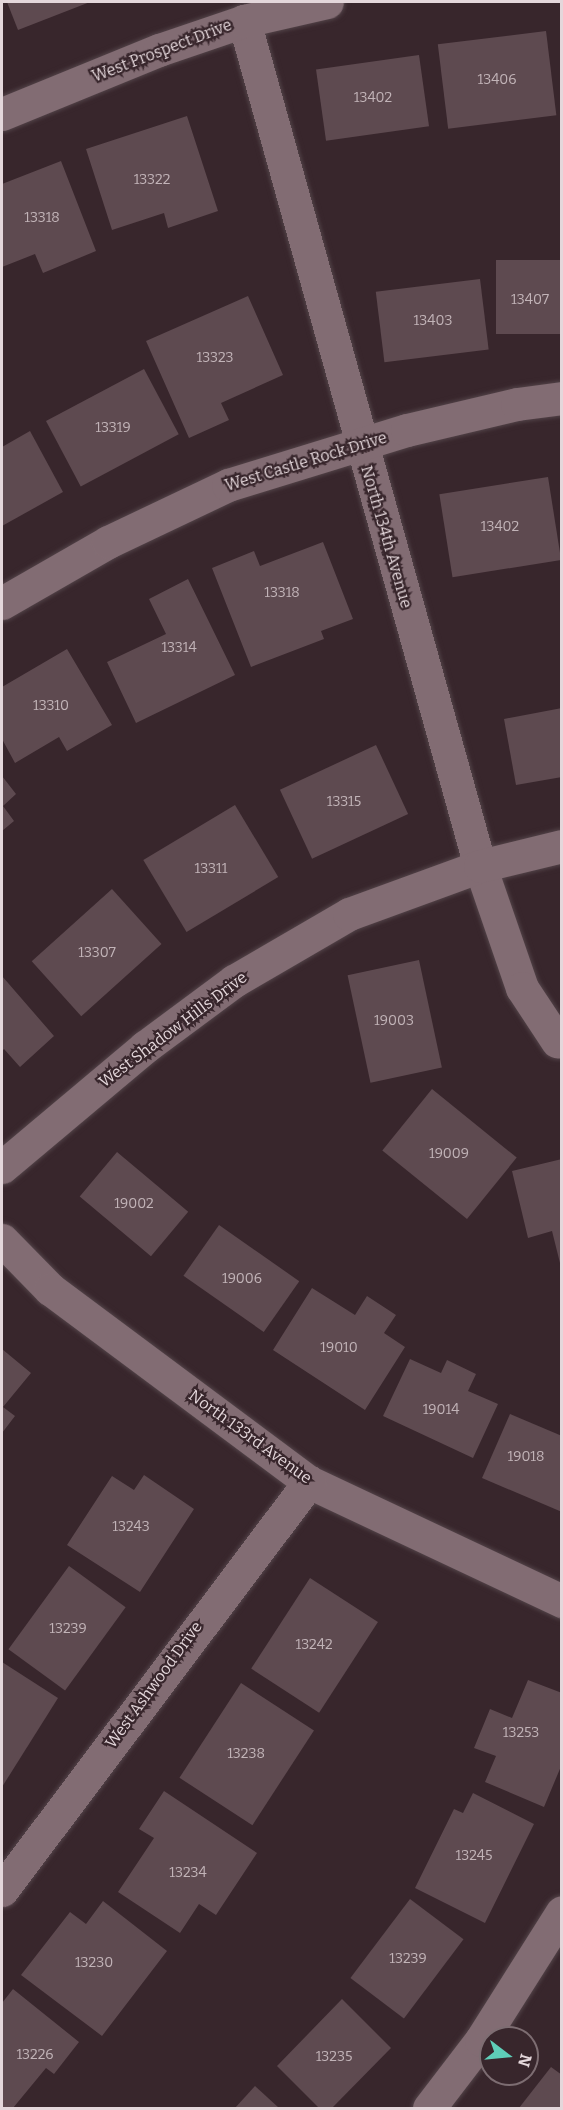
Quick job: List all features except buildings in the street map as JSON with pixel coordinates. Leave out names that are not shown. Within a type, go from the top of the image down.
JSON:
[{"type":"street","name":"West Prospect Drive","points":[[2,114],[159,50],[244,21],[327,2]]},
{"type":"street","name":"North 134th Avenue","points":[[244,21],[360,446],[480,866],[522,988],[557,1041]]},
{"type":"street","name":"West Castle Rock Drive","points":[[2,603],[108,542],[228,485],[360,446],[517,404],[561,398]]},
{"type":"street","name":"West Shadow Hills Drive","points":[[2,1167],[145,1047],[234,981],[349,914],[480,866],[561,846]]},
{"type":"street","name":"North 133rd Avenue","points":[[2,1240],[50,1289],[309,1482],[561,1601]]},
{"type":"street","name":"West Ashwood Drive","points":[[2,1890],[309,1482]]},
{"type":"street","points":[[429,2109],[481,2040],[561,1912]]}]
